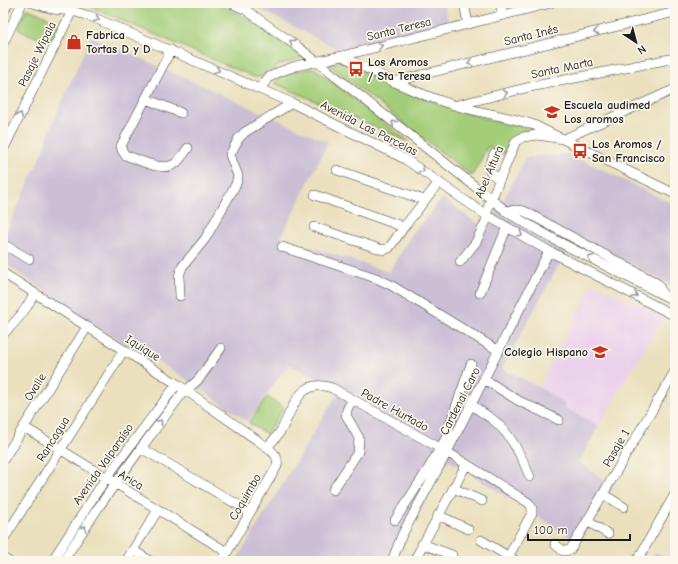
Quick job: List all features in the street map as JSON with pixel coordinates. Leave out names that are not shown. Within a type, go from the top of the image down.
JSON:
[{"type":"street","points":[[3,13],[8,3]]},
{"type":"street","points":[[3,44],[22,3]]},
{"type":"street","name":"Avenida Las Parcelas","points":[[33,3],[53,9],[72,11],[90,16],[292,103],[405,159],[486,215],[549,251],[675,314]]},
{"type":"street","name":"Avenida Las Parcelas","points":[[231,3],[246,10],[281,34],[505,211],[555,240],[675,301]]},
{"type":"street","points":[[464,3],[468,24]]},
{"type":"street","points":[[500,3],[503,15]]},
{"type":"street","name":"Santa Teresa","points":[[260,89],[268,78],[296,66],[342,56],[551,3]]},
{"type":"street","name":"Pasaje Wipala","points":[[3,150],[72,11]]},
{"type":"street","name":"Santa Inés","points":[[393,82],[675,12]]},
{"type":"street","points":[[171,50],[121,146],[125,155],[162,168],[177,162],[188,148]]},
{"type":"street","points":[[342,56],[393,82],[454,105],[521,120],[547,130],[675,194]]},
{"type":"street","name":"Santa Marta","points":[[454,105],[530,87],[675,58]]},
{"type":"street","points":[[564,139],[675,89]]},
{"type":"street","points":[[146,99],[181,113]]},
{"type":"street","points":[[180,296],[180,276],[182,267],[205,239],[236,184],[238,176],[230,156],[239,138],[245,132],[292,103]]},
{"type":"street","name":"Abel Altura","points":[[460,262],[476,242],[486,221],[486,215],[491,200],[516,141],[523,137],[537,135],[564,139]]},
{"type":"street","points":[[494,154],[489,168],[492,174],[499,179]]},
{"type":"street","points":[[337,170],[424,200]]},
{"type":"street","points":[[314,227],[383,250],[389,248],[439,182]]},
{"type":"street","points":[[316,196],[404,227]]},
{"type":"street","points":[[480,293],[507,227]]},
{"type":"street","points":[[3,246],[6,246],[29,259]]},
{"type":"street","points":[[282,248],[376,278],[389,284],[499,351]]},
{"type":"street","name":"Cardenal Caro","points":[[392,561],[402,535],[444,450],[471,404],[499,351],[549,251]]},
{"type":"street","name":"Iquique","points":[[3,273],[177,384],[267,447]]},
{"type":"street","points":[[3,334],[17,319],[32,299],[34,293]]},
{"type":"street","name":"Ovalle","points":[[3,460],[6,450],[24,427],[88,327]]},
{"type":"street","name":"Avenida Valparaíso","points":[[63,561],[141,448],[181,395],[199,380],[221,348]]},
{"type":"street","name":"Rancagua","points":[[3,540],[124,350]]},
{"type":"street","points":[[395,520],[444,450],[449,427],[471,364]]},
{"type":"street","name":"Pasaje 1","points":[[555,544],[561,549],[567,551],[578,538],[675,371]]},
{"type":"street","points":[[484,379],[519,401],[559,420]]},
{"type":"street","name":"Avenida Valparaíso","points":[[52,561],[106,478],[177,384]]},
{"type":"street","name":"Padre Hurtado","points":[[267,447],[278,435],[292,404],[303,391],[315,386],[332,388],[444,450],[466,465],[530,503],[532,513],[510,559]]},
{"type":"street","points":[[333,490],[358,452],[359,438],[346,415],[346,410],[352,399]]},
{"type":"street","points":[[471,404],[500,426],[516,448],[530,477]]},
{"type":"street","name":"Arica","points":[[24,427],[227,552]]},
{"type":"street","name":"Coquimbo","points":[[222,561],[278,464],[277,456],[267,447]]},
{"type":"street","points":[[141,448],[250,512]]},
{"type":"street","points":[[414,561],[466,465]]},
{"type":"street","points":[[453,488],[482,501]]},
{"type":"street","points":[[603,494],[624,507]]},
{"type":"street","points":[[637,561],[675,494]]},
{"type":"street","points":[[126,561],[158,510]]},
{"type":"street","points":[[438,515],[468,529]]},
{"type":"street","points":[[587,521],[608,534]]},
{"type":"street","points":[[481,540],[510,559]]},
{"type":"street","points":[[422,544],[452,555]]},
{"type":"street","points":[[133,550],[150,561]]},
{"type":"street","points":[[3,558],[8,561]]},
{"type":"shaded area","points":[[247,3],[443,3],[449,24],[344,52]]},
{"type":"shaded area","points":[[91,36],[328,142],[281,238],[389,272],[412,234],[443,198],[475,222],[488,229],[525,159],[529,157],[570,154],[675,205],[675,287],[574,237],[502,369],[539,387],[566,405],[565,408],[599,426],[578,462],[614,486],[579,542],[448,460],[399,550],[396,561],[236,561],[340,389],[288,364],[248,422],[182,376],[90,323],[3,262],[3,239],[45,147],[50,129]]},
{"type":"shaded area","name":"Colegio Hispano","points":[[593,283],[664,318],[599,426],[565,408],[539,387]]},
{"type":"shaded area","points":[[655,552],[674,561],[650,561]]},
{"type":"green space","points":[[81,3],[217,3],[256,23],[305,57],[278,65],[261,77],[254,77]]},
{"type":"green space","points":[[27,8],[60,23],[51,44],[18,29]]},
{"type":"green space","points":[[342,60],[388,85],[451,108],[494,121],[534,129],[522,132],[512,139],[504,154],[488,146],[472,176],[329,65]]},
{"type":"green space","points":[[314,68],[409,142],[274,83],[288,73]]},
{"type":"green space","points":[[267,397],[284,408],[266,434],[249,423]]},
{"type":"place","name":"Fabrica Tortas D y D","points":[[74,42]]},
{"type":"place","name":"Los Aromos / Sta Teresa","points":[[356,69]]},
{"type":"place","name":"Escuela audimed Los aromos","points":[[552,112]]},
{"type":"place","name":"Los Aromos / San Francisco","points":[[580,151]]},
{"type":"place","name":"Colegio Hispano","points":[[600,352]]}]
